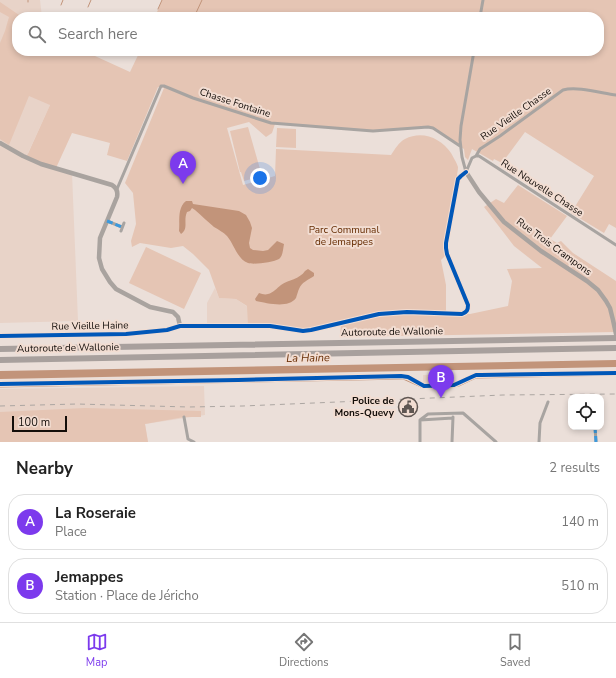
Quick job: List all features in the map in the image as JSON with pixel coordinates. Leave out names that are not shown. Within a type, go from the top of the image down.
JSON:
[{"type":"highway","name":"Autoroute de Wallonie","points":[[0,349],[616,338]]},
{"type":"highway","name":"Autoroute de Wallonie","points":[[0,360],[616,348]]},
{"type":"street","points":[[481,12],[483,0]]},
{"type":"street","points":[[466,172],[460,140],[473,56]]},
{"type":"street","name":"Chasse Fontaine","points":[[117,189],[161,86],[271,123],[373,131],[428,127],[433,128],[460,146]]},
{"type":"street","name":"Rue Vieille Chasse","points":[[476,156],[480,149],[563,90],[578,89],[616,96]]},
{"type":"street","points":[[0,143],[41,164],[112,185],[117,189],[117,198],[100,238],[99,258],[102,269],[116,289],[146,305],[173,312],[178,317],[180,326],[270,326],[303,331],[379,314],[407,312],[462,314],[467,311],[468,305],[447,254],[446,243],[458,179],[466,172],[472,158],[476,156]]},
{"type":"street","name":"Rue Nouvelle Chasse","points":[[476,156],[479,156],[616,245]]},
{"type":"street","name":"Rue Trois Crampons","points":[[466,172],[504,222],[542,251],[598,290],[608,305],[616,334]]},
{"type":"street","points":[[107,221],[122,227]]},
{"type":"street","points":[[121,231],[124,223]]},
{"type":"street","name":"Rue Vieille Haine","points":[[0,336],[126,334],[162,330],[180,326]]},
{"type":"street","points":[[539,442],[540,423],[548,402]]},
{"type":"street","points":[[420,442],[420,420],[428,414],[453,416],[463,413],[496,442]]},
{"type":"street","points":[[452,442],[453,416]]},
{"type":"street","points":[[184,417],[188,439],[194,442]]},
{"type":"street","points":[[595,430],[596,442]]},
{"type":"shaded area","points":[[0,0],[40,0],[41,12],[12,12],[12,56],[20,56],[50,105],[28,153],[56,168],[72,173],[78,321],[0,323]]},
{"type":"shaded area","points":[[186,201],[192,201],[193,204],[239,211],[246,215],[252,228],[249,243],[250,248],[253,250],[268,250],[277,241],[284,244],[281,256],[279,259],[264,263],[251,264],[244,261],[238,255],[227,236],[192,208],[187,212],[185,229],[181,234],[179,231],[180,211],[181,207]]},
{"type":"shaded area","points":[[308,269],[314,273],[314,276],[305,281],[296,298],[292,301],[283,304],[271,304],[256,301],[255,299],[259,293],[272,293],[284,283],[297,278]]},
{"type":"shaded area","points":[[215,288],[219,298],[236,299],[248,307],[248,324],[207,323],[207,303]]},
{"type":"shaded area","points":[[616,360],[616,367],[0,379],[0,371]]},
{"type":"shaded area","points":[[423,375],[451,375],[451,384],[423,384]]},
{"type":"shaded area","points":[[204,386],[205,415],[145,424],[148,442],[0,442],[0,389]]},
{"type":"green space","name":"Parc Communal de Jemappes","points":[[162,0],[616,0],[616,228],[609,224],[604,233],[571,213],[594,176],[525,132],[502,163],[494,159],[493,161],[472,149],[468,160],[465,157],[464,149],[428,127],[385,131],[275,124],[272,133],[266,137],[249,122],[227,128],[243,185],[275,176],[276,149],[391,155],[401,142],[411,136],[418,135],[431,137],[437,140],[442,143],[451,153],[458,167],[458,179],[446,243],[447,254],[441,260],[446,285],[446,313],[470,314],[508,306],[512,281],[507,269],[542,268],[514,246],[484,207],[496,199],[504,203],[518,185],[567,216],[550,239],[557,243],[561,241],[573,253],[616,281],[616,332],[340,337],[341,323],[379,313],[311,330],[248,325],[247,306],[236,299],[219,298],[209,270],[183,246],[171,248],[140,243],[132,247],[131,241],[136,224],[133,193],[125,183],[164,88],[158,87],[127,161],[107,155],[110,143],[72,133],[56,168],[26,158],[50,105],[29,96],[9,145],[0,139],[0,43],[9,17],[0,12],[0,2],[15,12],[12,12],[12,56],[95,56],[130,72],[138,56],[604,56],[604,12],[157,12]]},
{"type":"green space","points":[[248,127],[262,176],[244,181],[240,172],[230,131]]},
{"type":"green space","points":[[277,128],[296,129],[296,148],[276,147]]},
{"type":"green space","points":[[146,247],[201,273],[184,309],[129,283]]},
{"type":"green space","points":[[85,408],[201,411],[201,417],[184,417],[145,424],[148,442],[0,442],[0,412]]},
{"type":"waterway","points":[[61,5],[63,0]]},
{"type":"waterway","points":[[88,7],[91,0]]},
{"type":"waterway","points":[[158,9],[162,0]]},
{"type":"waterway","points":[[196,12],[202,0]]},
{"type":"waterway","points":[[0,387],[403,379],[421,387],[459,386],[476,378],[616,375]]},
{"type":"railway","points":[[0,406],[77,404],[189,407],[243,406],[503,395],[616,394]]},
{"type":"marked path","points":[[107,221],[122,227]]},
{"type":"marked path","points":[[595,430],[596,442]]},
{"type":"cycle path","points":[[0,336],[126,334],[167,330],[180,326],[270,326],[303,331],[379,314],[407,312],[462,314],[467,311],[468,305],[447,254],[446,243],[458,179],[466,172]]},
{"type":"cycle path","points":[[0,384],[401,376],[408,377],[424,386],[454,385],[476,375],[616,373]]},
{"type":"place","name":"La Roseraie","points":[[183,184]]},
{"type":"place","name":"Jemappes","points":[[441,398]]},
{"type":"place","name":"Police de Mons-Quevy","points":[[408,407]]},
{"type":"water label","name":"La Haine","points":[[308,358]]}]
